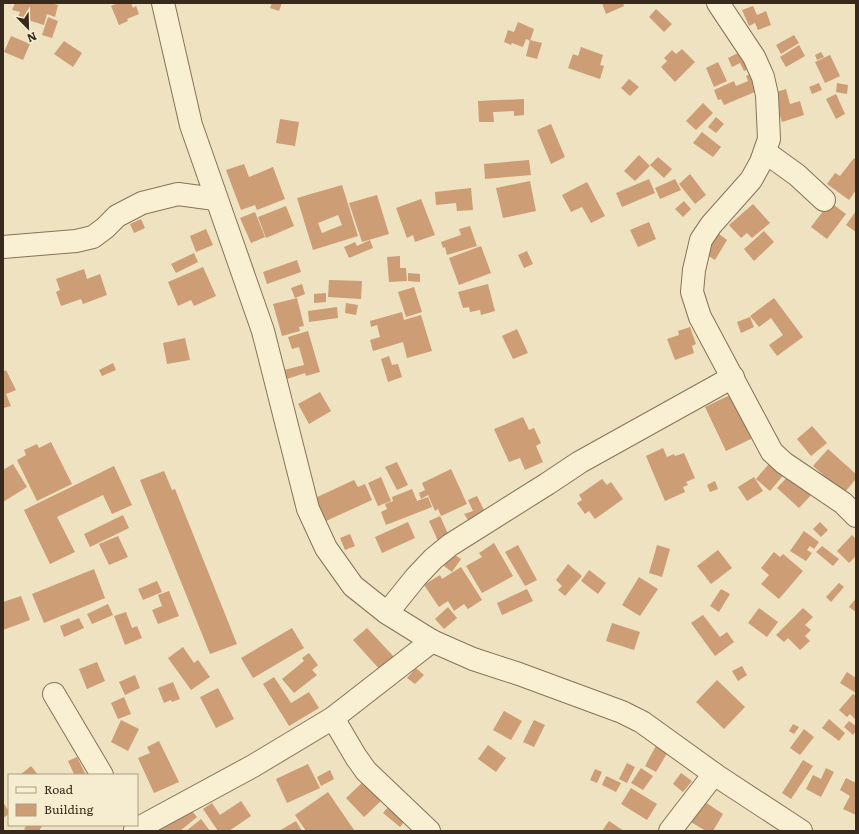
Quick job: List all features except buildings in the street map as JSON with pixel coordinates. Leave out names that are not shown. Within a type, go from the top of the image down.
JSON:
[{"type":"street","points":[[163,3],[191,125],[215,199],[263,331],[308,509],[326,548],[353,586],[387,613],[432,641],[473,659],[519,674],[622,712],[642,722],[714,774],[798,830]]},
{"type":"street","points":[[718,3],[754,57],[763,77],[767,95],[770,130],[765,152],[751,180],[711,224],[702,240],[694,270],[692,292],[700,317],[772,452],[784,463],[843,503],[856,516]]},
{"type":"street","points":[[765,152],[797,175],[824,200]]},
{"type":"street","points":[[3,247],[76,241],[93,237],[105,228],[116,216],[142,203],[178,194],[215,199]]},
{"type":"street","points":[[387,613],[416,577],[433,559],[450,545],[580,462],[733,377]]},
{"type":"street","points":[[134,829],[254,766],[333,718],[432,641]]},
{"type":"street","points":[[54,694],[101,774]]},
{"type":"street","points":[[333,718],[366,771],[429,831]]},
{"type":"street","points":[[670,831],[714,774]]}]
